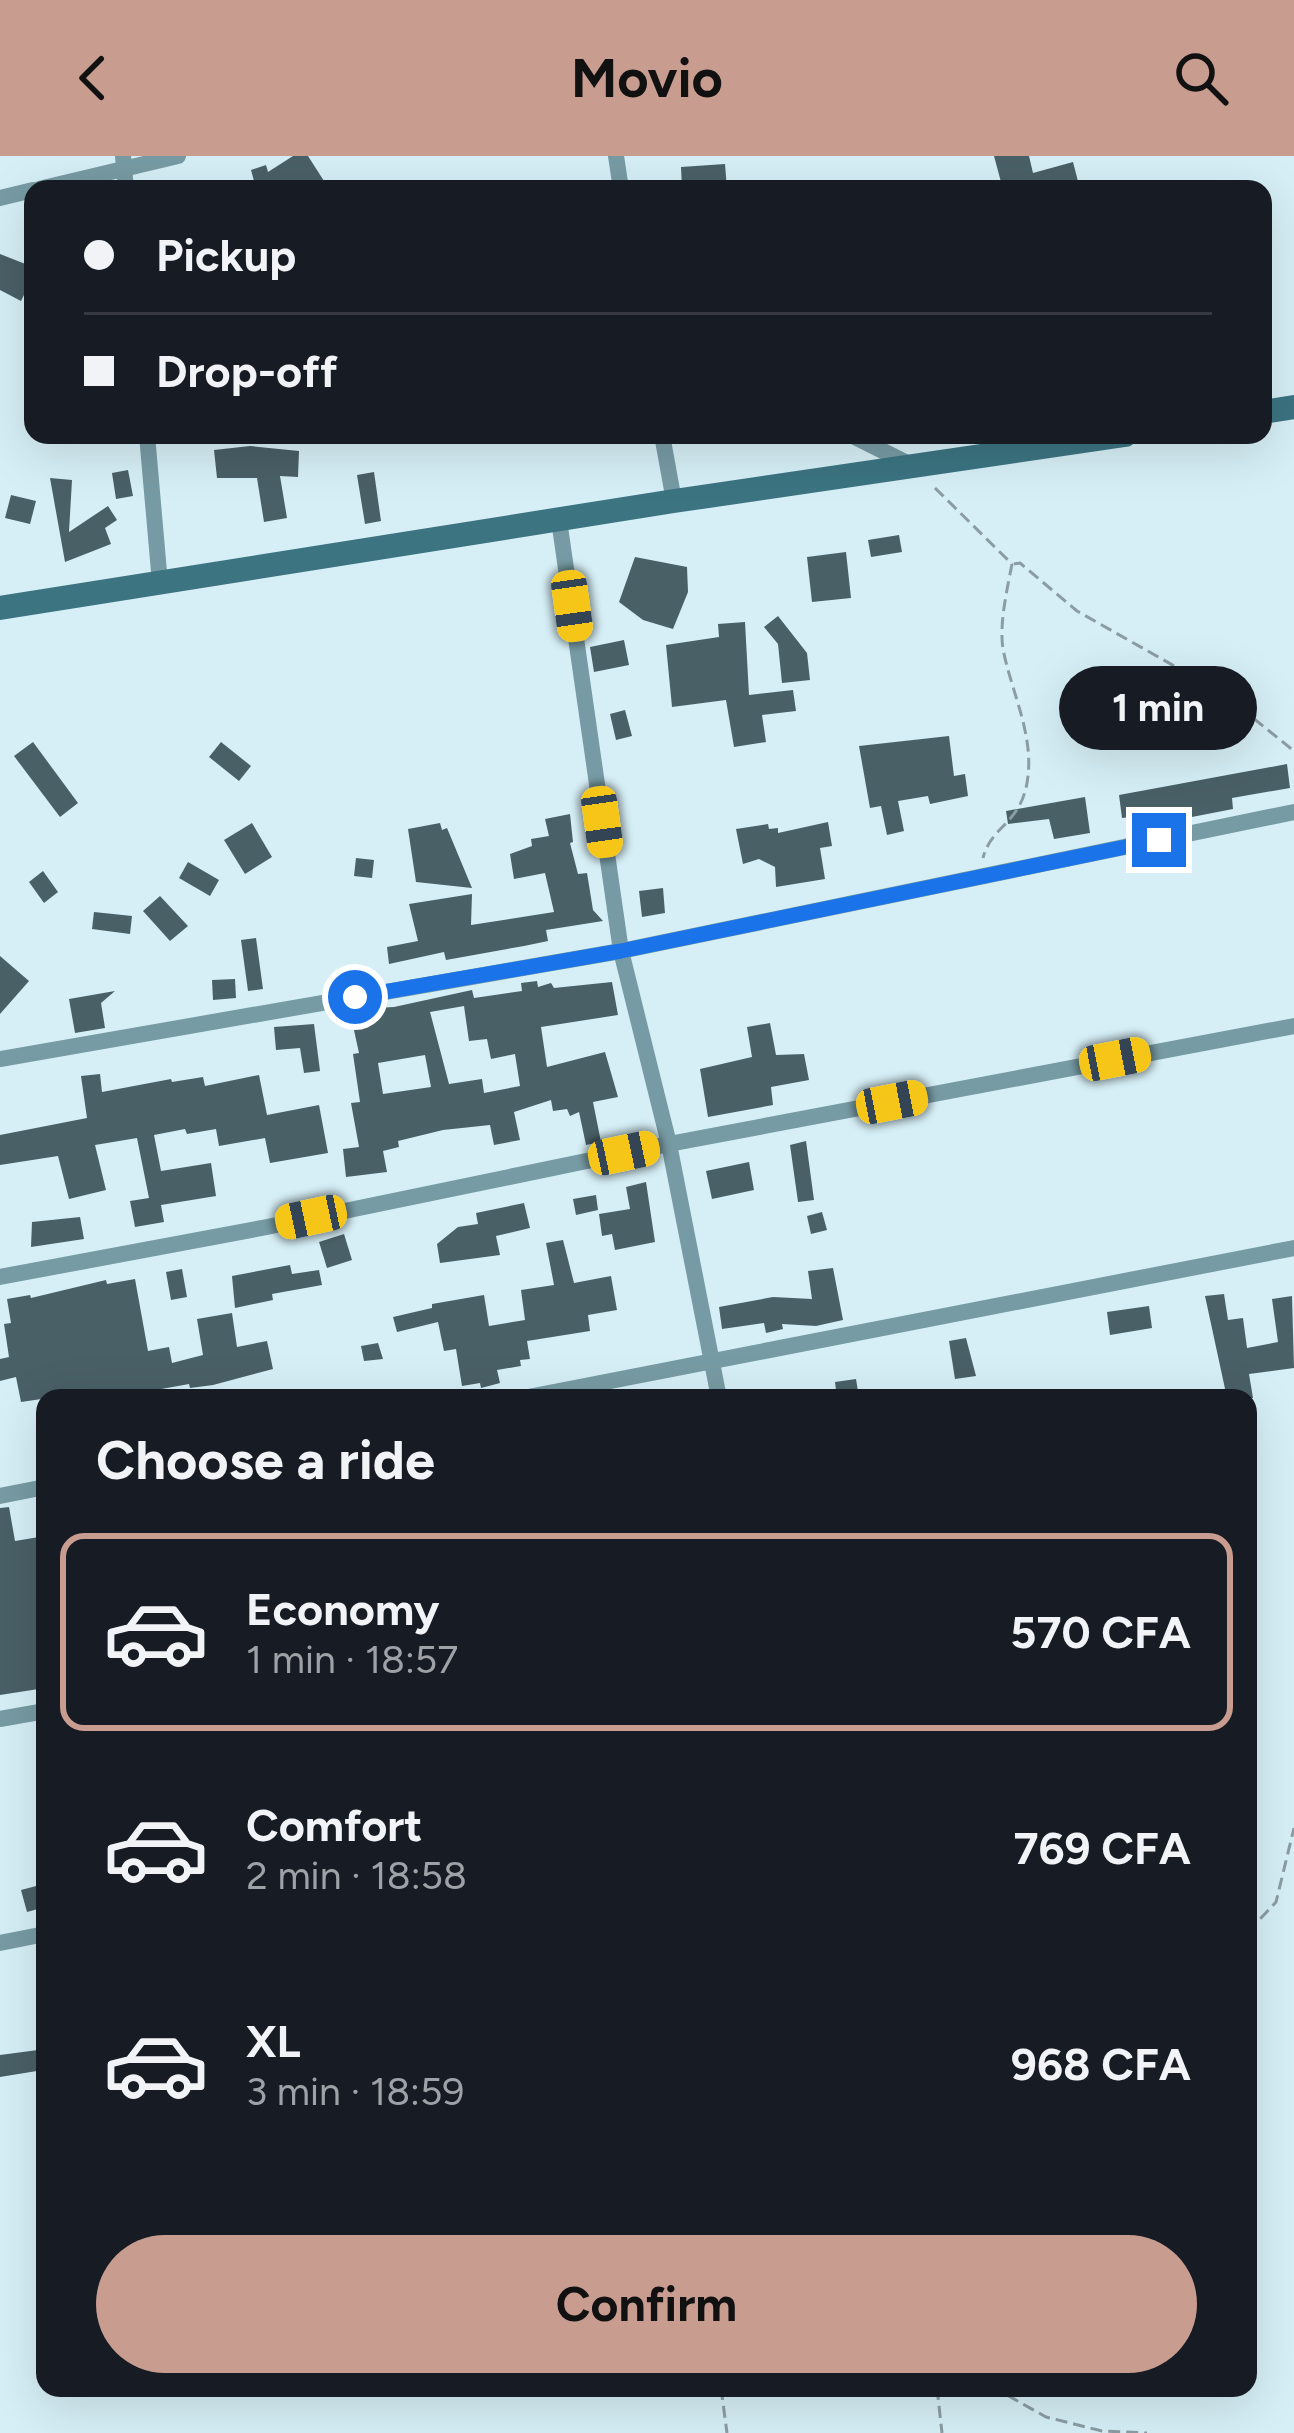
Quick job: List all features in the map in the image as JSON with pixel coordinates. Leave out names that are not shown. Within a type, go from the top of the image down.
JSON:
[{"type":"main road","points":[[0,608],[1066,444]]},
{"type":"street","points":[[68,180],[123,163],[178,156]]},
{"type":"street","points":[[148,444],[160,583]]},
{"type":"street","points":[[664,444],[674,501]]},
{"type":"street","points":[[869,444],[914,467]]},
{"type":"street","points":[[559,520],[621,951],[668,1144],[717,1389]]},
{"type":"street","points":[[0,1059],[621,951],[1294,812]]},
{"type":"street","points":[[0,1276],[1294,1026]]},
{"type":"street","points":[[572,1389],[1294,1248]]},
{"type":"street","points":[[0,1496],[36,1489]]},
{"type":"street","points":[[0,1719],[36,1713]]},
{"type":"street","points":[[0,1943],[36,1936]]},
{"type":"path","points":[[914,467],[1012,564]]},
{"type":"path","points":[[1012,564],[1020,562],[1077,610],[1222,693],[1294,751]]},
{"type":"path","points":[[978,877],[987,841],[1015,818],[1027,785],[1027,731],[1002,645],[1012,564]]},
{"type":"path","points":[[1257,1922],[1276,1902],[1294,1828]]},
{"type":"path","points":[[722,2397],[728,2433]]},
{"type":"path","points":[[939,2397],[942,2433]]},
{"type":"path","points":[[1011,2397],[1046,2416],[1102,2431],[1147,2433]]},
{"type":"building","points":[[293,156],[308,156],[323,180],[254,180],[251,170],[266,165],[268,172]]},
{"type":"building","points":[[994,156],[1029,156],[1033,173],[1073,162],[1078,180],[1000,180]]},
{"type":"building","points":[[725,164],[726,180],[682,180],[681,167]]},
{"type":"building","points":[[0,254],[24,263],[24,295],[21,301],[0,290]]},
{"type":"building","points":[[250,446],[299,451],[298,477],[280,476],[287,518],[264,522],[257,478],[217,478],[214,450]]},
{"type":"building","points":[[128,470],[133,496],[116,499],[112,473]]},
{"type":"building","points":[[374,472],[381,521],[365,524],[357,475]]},
{"type":"building","points":[[50,478],[72,480],[69,532],[108,506],[117,520],[105,528],[111,544],[65,562]]},
{"type":"building","points":[[11,495],[36,501],[30,524],[5,518]]},
{"type":"building","points":[[899,535],[902,552],[871,557],[868,540]]},
{"type":"building","points":[[846,552],[851,598],[812,602],[807,557]]},
{"type":"building","points":[[635,557],[687,567],[688,592],[673,629],[643,620],[619,602]]},
{"type":"building","points":[[778,616],[807,653],[810,680],[782,683],[778,644],[764,627]]},
{"type":"building","points":[[745,622],[749,695],[793,690],[796,711],[762,715],[766,742],[734,747],[726,700],[672,707],[666,645],[719,637],[718,624]]},
{"type":"building","points":[[624,640],[629,665],[594,672],[590,647]]},
{"type":"building","points":[[625,710],[632,736],[616,740],[610,714]]},
{"type":"building","points":[[949,736],[954,776],[965,774],[968,796],[930,804],[928,796],[898,801],[904,831],[887,835],[881,806],[870,808],[859,746]]},
{"type":"building","points":[[33,742],[78,803],[60,817],[14,756]]},
{"type":"building","points":[[221,742],[251,766],[239,781],[209,757]]},
{"type":"building","points":[[1287,764],[1290,788],[1232,798],[1233,809],[1161,823],[1160,814],[1122,818],[1119,795]]},
{"type":"building","points":[[1085,797],[1090,833],[1054,839],[1049,819],[1008,824],[1006,811]]},
{"type":"building","points":[[570,814],[570,843],[578,874],[587,873],[593,910],[603,921],[546,930],[548,941],[524,946],[446,960],[444,952],[389,964],[387,947],[418,941],[409,904],[472,894],[471,925],[554,912],[545,873],[514,879],[510,854],[532,846],[531,839],[549,836],[545,819]]},
{"type":"building","points":[[828,822],[832,846],[820,848],[825,879],[776,887],[775,867],[759,859],[743,864],[736,829],[768,824],[769,829],[778,828],[778,833]]},
{"type":"building","points":[[252,823],[272,857],[245,874],[224,840]]},
{"type":"building","points":[[440,823],[442,830],[447,828],[472,888],[416,882],[408,829]]},
{"type":"building","points":[[356,858],[374,860],[372,878],[354,876]]},
{"type":"building","points":[[188,862],[219,880],[210,896],[179,878]]},
{"type":"building","points":[[43,871],[58,892],[44,903],[29,882]]},
{"type":"building","points":[[663,888],[665,913],[642,917],[639,891]]},
{"type":"building","points":[[160,896],[188,926],[170,941],[143,911]]},
{"type":"building","points":[[94,912],[132,916],[130,934],[92,929]]},
{"type":"building","points":[[256,938],[263,989],[248,991],[241,940]]},
{"type":"building","points":[[0,956],[29,981],[0,1014]]},
{"type":"building","points":[[235,979],[236,998],[213,1000],[212,980]]},
{"type":"building","points":[[537,981],[538,987],[551,983],[554,988],[612,982],[618,1015],[541,1027],[547,1067],[605,1052],[618,1097],[593,1102],[601,1142],[586,1145],[579,1112],[570,1116],[567,1109],[553,1111],[551,1100],[514,1112],[520,1140],[494,1145],[490,1125],[443,1130],[398,1141],[399,1147],[383,1151],[387,1172],[346,1177],[343,1149],[359,1147],[351,1103],[360,1102],[353,1054],[359,1053],[352,1021],[376,1015],[375,1008],[472,990],[474,998],[522,991],[521,983]],"holes":[[[464,1006],[469,1041],[487,1039],[491,1059],[515,1054],[520,1086],[484,1093],[482,1079],[449,1084],[430,1012]],[[425,1055],[431,1087],[383,1094],[378,1063]]]},
{"type":"building","points":[[115,991],[101,1003],[105,1028],[75,1033],[69,999]]},
{"type":"building","points":[[770,1023],[776,1055],[804,1054],[809,1080],[771,1087],[773,1105],[708,1117],[700,1069],[752,1057],[747,1027]]},
{"type":"building","points":[[314,1024],[320,1071],[304,1073],[300,1048],[276,1050],[274,1027]]},
{"type":"building","points":[[100,1074],[102,1092],[171,1079],[203,1077],[205,1086],[259,1075],[267,1115],[319,1105],[328,1153],[270,1163],[265,1138],[219,1146],[216,1129],[154,1135],[161,1171],[211,1163],[216,1196],[161,1205],[164,1222],[135,1227],[130,1201],[149,1198],[137,1138],[95,1145],[106,1190],[69,1199],[58,1156],[0,1165],[0,1135],[87,1118],[81,1076]]},
{"type":"building","points":[[806,1141],[814,1200],[798,1202],[790,1145]]},
{"type":"building","points":[[749,1162],[754,1190],[712,1199],[706,1171]]},
{"type":"building","points":[[646,1182],[655,1242],[615,1250],[612,1234],[602,1236],[599,1214],[630,1209],[626,1187]]},
{"type":"building","points":[[596,1195],[598,1210],[576,1215],[573,1199]]},
{"type":"building","points":[[524,1203],[530,1228],[496,1236],[500,1255],[440,1263],[437,1244],[458,1227],[478,1224],[476,1213]]},
{"type":"building","points":[[822,1212],[827,1230],[811,1234],[807,1216]]},
{"type":"building","points":[[80,1217],[84,1239],[31,1247],[32,1222]]},
{"type":"building","points":[[344,1234],[352,1260],[327,1268],[319,1242]]},
{"type":"building","points":[[563,1240],[574,1283],[611,1276],[617,1310],[588,1315],[590,1331],[527,1341],[530,1359],[520,1360],[521,1366],[497,1370],[500,1383],[462,1386],[456,1349],[444,1351],[438,1322],[397,1332],[393,1317],[484,1295],[489,1326],[525,1320],[521,1290],[554,1285],[546,1243]]},
{"type":"building","points":[[290,1265],[292,1274],[319,1270],[322,1285],[272,1294],[273,1300],[235,1308],[232,1276]]},
{"type":"building","points":[[833,1268],[843,1320],[816,1326],[782,1324],[783,1329],[766,1333],[764,1323],[722,1329],[719,1307],[773,1297],[812,1299],[808,1271]]},
{"type":"building","points":[[182,1269],[187,1297],[171,1300],[166,1272]]},
{"type":"building","points":[[135,1279],[148,1351],[169,1347],[172,1363],[203,1355],[197,1319],[232,1313],[237,1347],[267,1341],[273,1369],[190,1388],[189,1384],[162,1389],[36,1389],[36,1400],[21,1402],[16,1377],[0,1381],[0,1359],[9,1357],[4,1324],[11,1323],[7,1299],[106,1280],[107,1284]]},
{"type":"building","points":[[1224,1294],[1228,1320],[1243,1318],[1247,1348],[1278,1342],[1272,1299],[1292,1296],[1294,1368],[1249,1374],[1252,1389],[1225,1389],[1205,1296]]},
{"type":"building","points":[[1149,1306],[1152,1328],[1110,1335],[1107,1312]]},
{"type":"building","points":[[966,1338],[976,1376],[955,1379],[949,1341]]},
{"type":"building","points":[[378,1343],[383,1359],[364,1361],[361,1346]]},
{"type":"building","points":[[856,1379],[858,1389],[836,1389],[835,1382]]},
{"type":"building","points":[[9,1507],[15,1541],[36,1538],[36,1689],[0,1695],[0,1508]]},
{"type":"building","points":[[36,1886],[36,1910],[27,1912],[21,1890]]},
{"type":"building","points":[[36,2050],[36,2071],[0,2077],[0,2055]]},
{"type":"route","points":[[355,997],[621,951],[1159,840]]}]
